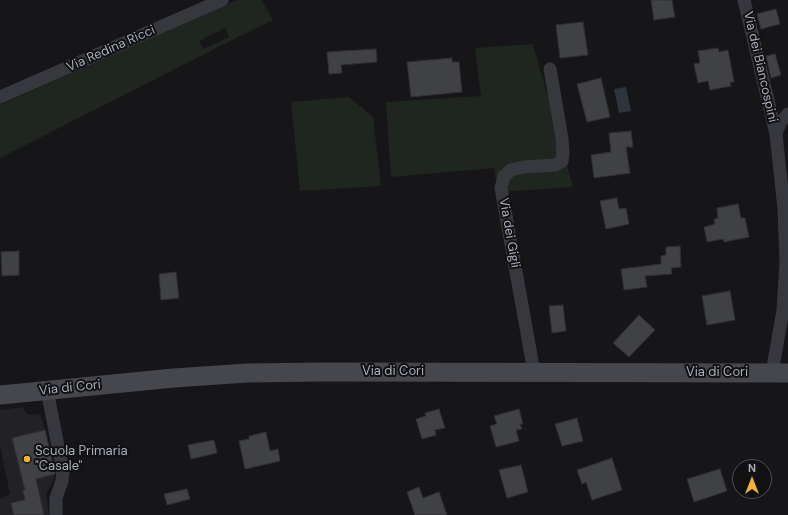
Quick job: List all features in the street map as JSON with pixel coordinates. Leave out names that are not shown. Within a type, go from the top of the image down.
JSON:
[{"type":"main road","name":"Via di Cori","points":[[0,395],[167,378],[240,373],[780,373]]},
{"type":"street","name":"Via Redina Ricci","points":[[0,97],[222,0]]},
{"type":"street","name":"Via dei Biancospini","points":[[744,0],[776,134],[784,209],[786,262],[780,373]]},
{"type":"street","name":"Via dei Gigli","points":[[534,372],[501,188],[504,176],[511,170],[523,167],[555,165],[562,161],[562,138],[550,69]]},
{"type":"street","name":"Via dei Biancospini","points":[[776,134],[780,123],[788,114]]},
{"type":"street","points":[[47,390],[63,471],[62,481],[56,498],[56,515]]},
{"type":"shaded area","points":[[236,0],[262,0],[273,20],[0,158],[0,105]],"holes":[[[225,28],[229,37],[203,49],[199,41]]]},
{"type":"shaded area","points":[[533,44],[573,187],[498,192],[494,168],[391,177],[386,102],[481,96],[475,48]]},
{"type":"shaded area","points":[[626,87],[631,111],[619,113],[614,89]]},
{"type":"shaded area","points":[[349,97],[373,117],[381,186],[300,191],[291,102]]},
{"type":"shaded area","name":"Scuola Primaria \"Casale\"","points":[[22,407],[28,415],[40,414],[45,430],[55,474],[54,480],[46,494],[49,515],[0,515],[0,499],[10,494],[0,445],[0,410]]},
{"type":"building","points":[[651,0],[672,0],[675,17],[654,20]]},
{"type":"building","points":[[776,9],[780,24],[761,29],[757,14]]},
{"type":"building","points":[[583,22],[588,55],[560,58],[556,25]]},
{"type":"building","points":[[718,48],[719,52],[728,50],[734,82],[730,82],[731,86],[710,90],[708,81],[698,83],[694,64],[700,63],[698,51]]},
{"type":"building","points":[[376,49],[377,62],[341,65],[342,73],[329,74],[327,52]]},
{"type":"building","points":[[775,54],[781,75],[771,78],[766,56]]},
{"type":"building","points":[[452,58],[452,62],[459,62],[462,92],[411,97],[407,62]]},
{"type":"building","points":[[601,78],[610,117],[587,122],[577,84]]},
{"type":"building","points":[[631,131],[633,147],[626,147],[630,173],[594,178],[591,155],[611,152],[609,133]]},
{"type":"building","points":[[617,198],[619,209],[626,208],[629,224],[606,229],[600,201]]},
{"type":"building","points":[[738,204],[741,218],[745,218],[749,237],[724,242],[723,239],[707,242],[704,227],[715,224],[714,219],[718,218],[717,208]]},
{"type":"building","points":[[680,246],[681,267],[671,268],[672,274],[645,276],[647,287],[624,290],[621,269],[661,264],[661,256],[666,255],[666,247]]},
{"type":"building","points":[[19,251],[19,275],[2,276],[1,252]]},
{"type":"building","points":[[176,272],[179,298],[161,300],[159,274]]},
{"type":"building","points":[[730,291],[735,320],[707,325],[702,296]]},
{"type":"building","points":[[563,305],[566,331],[552,333],[549,306]]},
{"type":"building","points":[[639,315],[655,330],[629,357],[613,343]]},
{"type":"building","points":[[439,409],[445,428],[435,430],[436,435],[422,439],[416,419],[426,416],[425,413]]},
{"type":"building","points":[[519,409],[523,424],[520,424],[522,429],[516,430],[519,441],[496,447],[490,426],[497,424],[494,416]]},
{"type":"building","points":[[577,418],[583,441],[562,446],[555,424]]},
{"type":"building","points":[[45,430],[55,474],[36,479],[44,515],[14,515],[11,503],[25,500],[23,491],[25,490],[12,438]]},
{"type":"building","points":[[266,432],[270,451],[278,449],[280,461],[245,469],[239,441],[249,439],[249,436]]},
{"type":"building","points":[[214,440],[217,453],[191,459],[188,445]]},
{"type":"building","points":[[612,458],[622,490],[592,500],[586,482],[582,484],[577,470]]},
{"type":"building","points":[[521,465],[528,492],[507,498],[499,470]]},
{"type":"building","points":[[720,469],[727,491],[694,502],[687,479]]},
{"type":"building","points":[[419,487],[423,498],[439,492],[447,515],[415,515],[407,492]]},
{"type":"building","points":[[187,489],[190,499],[167,505],[164,494]]},
{"type":"place","name":"Scuola Primaria \"Casale\"","points":[[27,459]]}]
